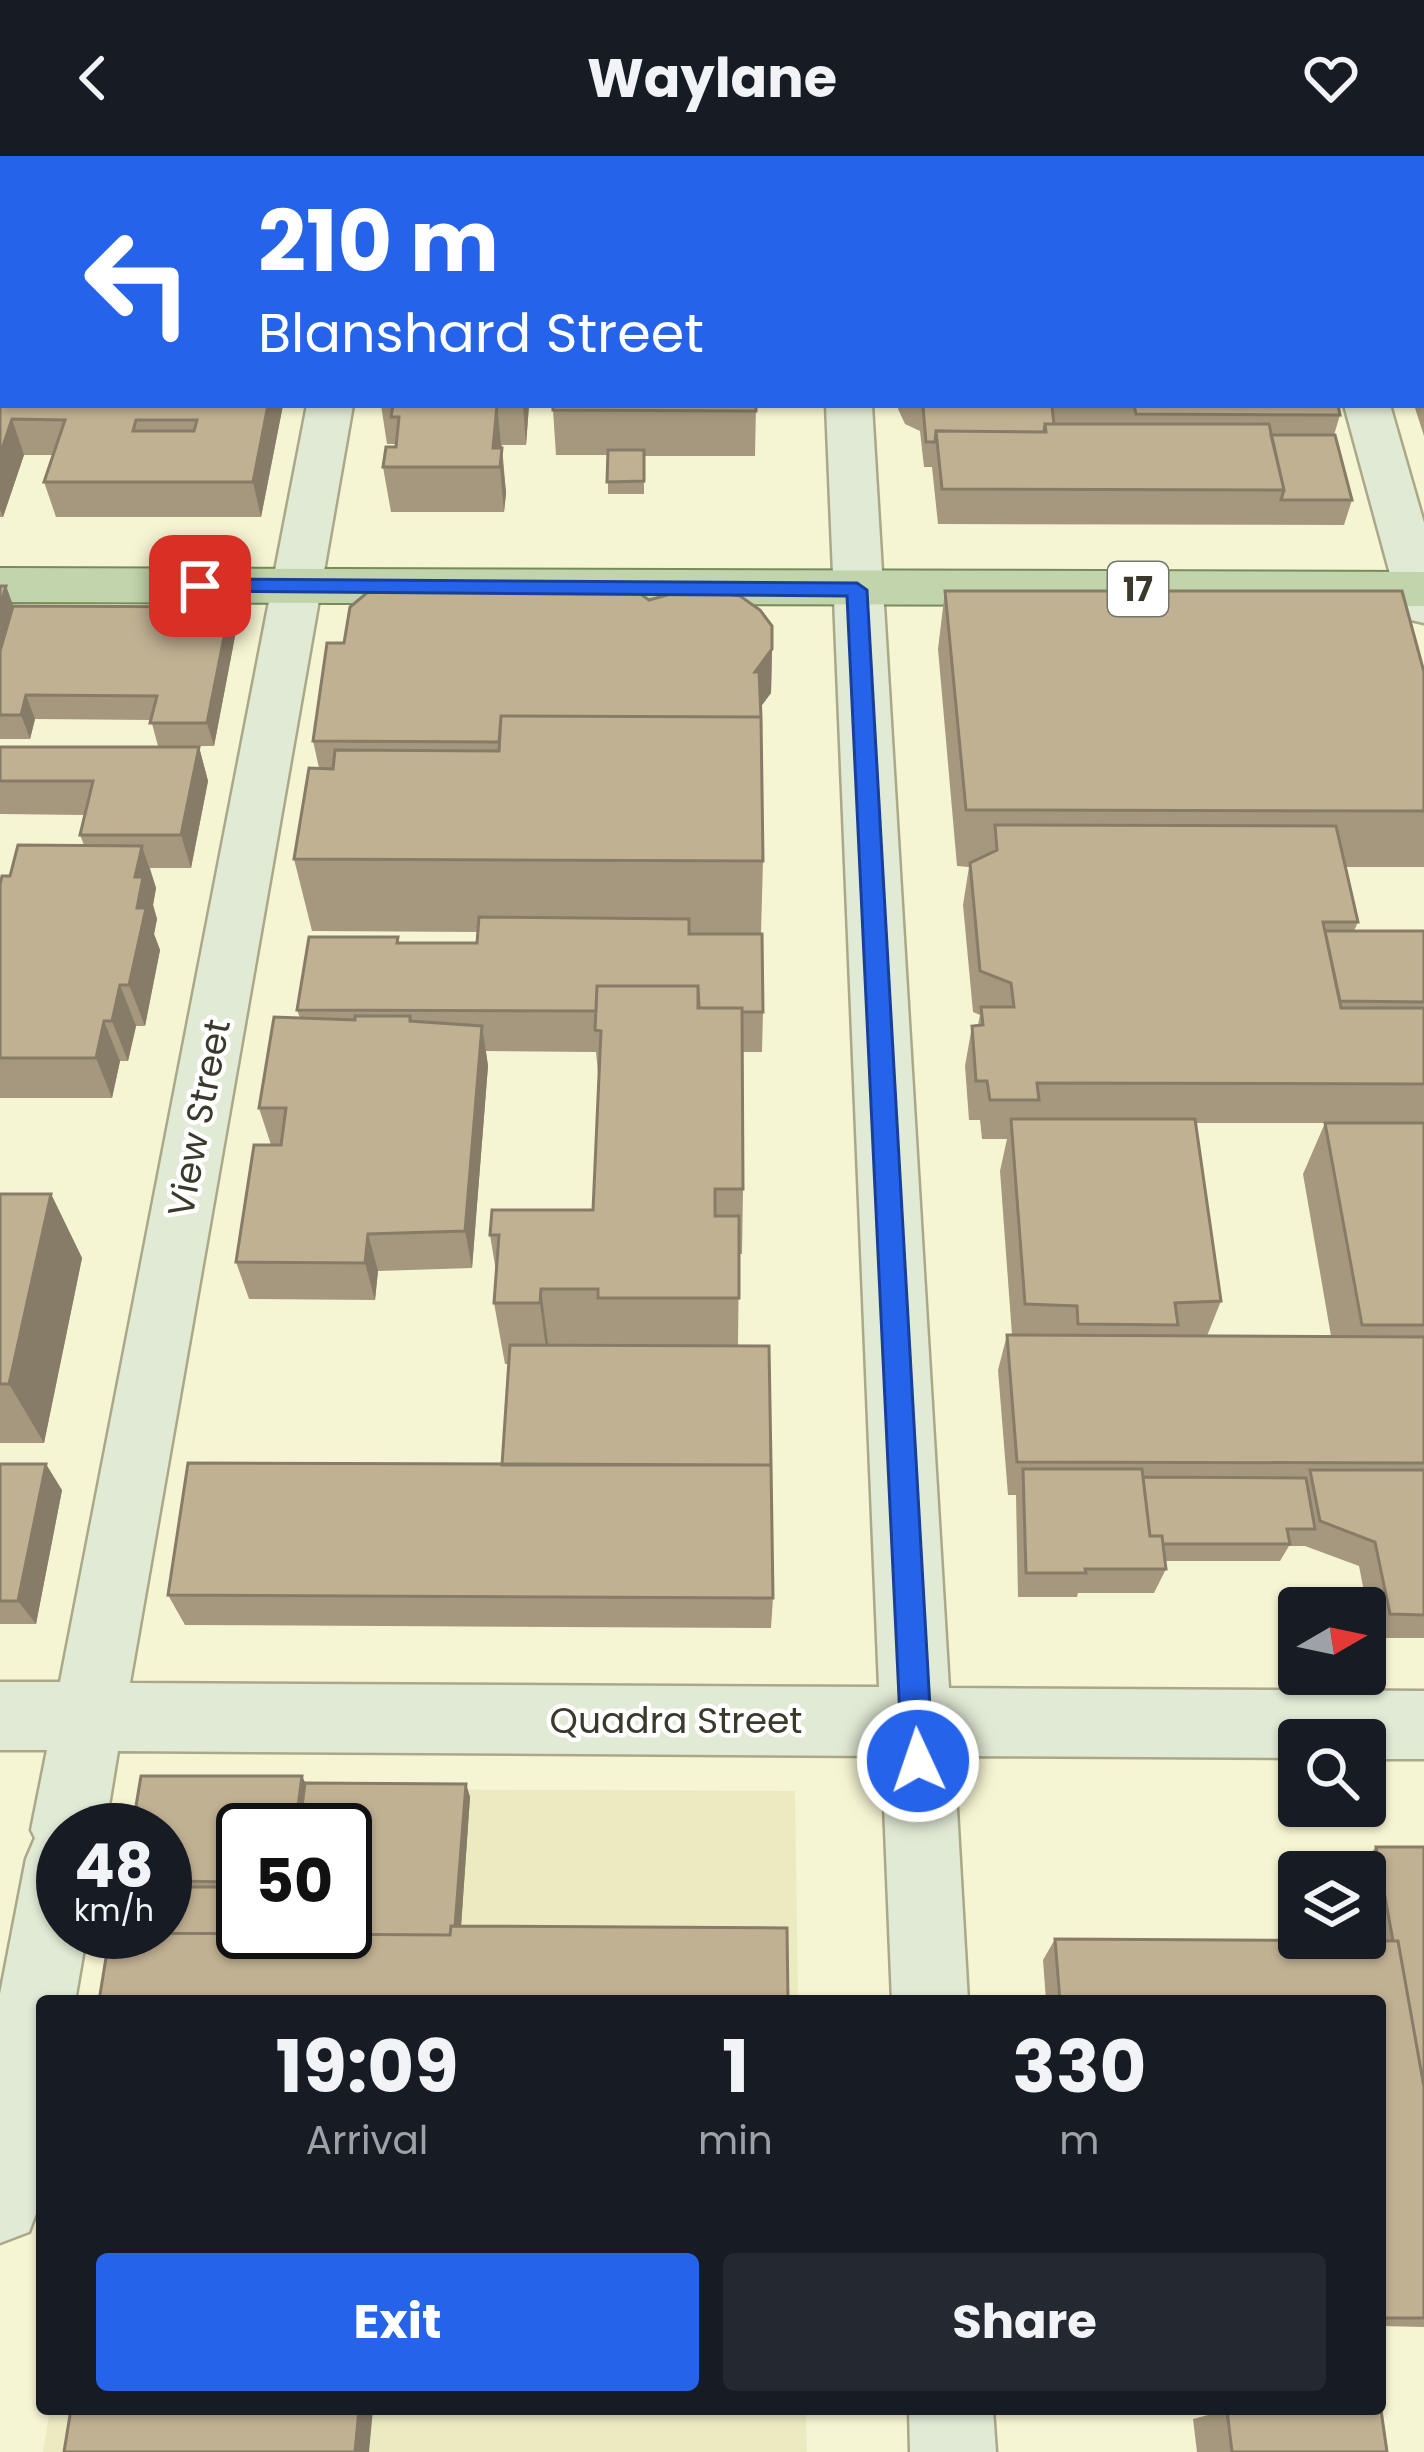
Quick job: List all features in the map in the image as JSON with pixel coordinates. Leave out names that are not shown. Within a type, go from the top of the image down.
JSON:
[{"type":"main road","name":"View Street","points":[[73,1803],[329,408]]},
{"type":"main road","points":[[849,408],[930,1995]]},
{"type":"main road","points":[[1368,408],[1422,595]]},
{"type":"main road","name":"17","points":[[0,585],[1422,595]]},
{"type":"main road","name":"Quadra Street","points":[[0,1716],[1424,1725]]},
{"type":"main road","points":[[38,1995],[45,1959]]},
{"type":"main road","points":[[0,2203],[36,2006]]},
{"type":"main road","points":[[951,2415],[953,2452]]},
{"type":"shaded area","points":[[148,1788],[795,1791],[798,1995],[119,1995],[145,1959],[192,1959],[192,1803],[154,1803]]},
{"type":"shaded area","points":[[49,2415],[806,2415],[807,2452],[43,2452]]},
{"type":"building","points":[[0,408],[267,408],[253,482],[44,482],[65,420],[12,419],[0,455]],"holes":[[[136,420],[197,420],[194,431],[133,431]]]},
{"type":"building","points":[[392,408],[497,408],[493,448],[502,448],[500,467],[383,467],[386,447],[396,447],[399,417],[391,417]]},
{"type":"building","points":[[553,408],[756,408],[756,411]]},
{"type":"building","points":[[923,408],[1052,408],[1054,424],[1045,424],[1044,432],[936,431],[935,442],[926,442]]},
{"type":"building","points":[[1135,408],[1339,408],[1340,415],[1136,414]]},
{"type":"building","points":[[1045,424],[1269,424],[1284,490],[942,489],[936,431],[1046,432]]},
{"type":"building","points":[[1271,435],[1335,435],[1352,500],[1281,500],[1284,490]]},
{"type":"building","points":[[608,450],[644,450],[644,481],[607,482]]},
{"type":"building","points":[[692,588],[740,596],[772,626],[772,649],[755,672],[759,672],[761,717],[501,716],[499,742],[313,741],[327,643],[344,643],[350,607],[368,592],[639,593],[649,600]]},
{"type":"building","points":[[945,591],[1402,591],[1424,672],[1424,811],[966,810]]},
{"type":"building","points":[[13,606],[230,607],[207,723],[150,723],[157,696],[26,695],[21,715],[0,715],[0,651]]},
{"type":"building","points":[[501,716],[761,717],[763,861],[294,859],[309,768],[333,769],[335,750],[499,751]]},
{"type":"building","points":[[0,747],[199,747],[181,835],[80,835],[93,781],[0,781]]},
{"type":"building","points":[[995,825],[1336,826],[1358,922],[1323,922],[1341,1008],[1424,1008],[1424,1084],[1037,1083],[1039,1100],[990,1100],[987,1081],[976,1081],[972,1026],[983,1025],[981,1007],[1014,1007],[1011,983],[980,971],[970,863],[997,850]]},
{"type":"building","points":[[18,845],[142,846],[135,877],[143,877],[137,908],[146,908],[129,985],[120,985],[112,1021],[104,1021],[96,1058],[0,1058],[0,885],[2,876],[10,876]]},
{"type":"building","points":[[479,917],[689,919],[689,934],[762,934],[763,1012],[699,1008],[698,986],[597,986],[596,1011],[297,1010],[309,937],[477,943]]},
{"type":"building","points":[[1325,931],[1424,931],[1424,1002],[1340,1001]]},
{"type":"building","points":[[597,986],[698,986],[698,1008],[742,1008],[743,1189],[715,1189],[715,1216],[739,1216],[739,1298],[598,1298],[598,1289],[541,1289],[540,1303],[494,1303],[499,1235],[490,1235],[492,1210],[593,1210],[601,1031],[595,1030]]},
{"type":"building","points":[[355,1016],[410,1016],[410,1021],[482,1026],[465,1231],[368,1234],[365,1263],[236,1262],[254,1145],[281,1145],[286,1108],[259,1108],[274,1017],[355,1020]]},
{"type":"building","points":[[1011,1119],[1195,1119],[1221,1301],[1175,1303],[1178,1325],[1078,1324],[1077,1306],[1025,1304]]},
{"type":"building","points":[[1325,1123],[1424,1123],[1424,1325],[1362,1325]]},
{"type":"building","points":[[0,1194],[51,1194],[9,1384],[0,1384]]},
{"type":"building","points":[[1007,1335],[1424,1337],[1424,1463],[1017,1462]]},
{"type":"building","points":[[510,1345],[769,1346],[771,1465],[502,1465]]},
{"type":"building","points":[[188,1463],[771,1465],[773,1598],[168,1595]]},
{"type":"building","points":[[0,1464],[46,1464],[18,1601],[0,1601]]},
{"type":"building","points":[[1023,1469],[1142,1469],[1150,1536],[1162,1536],[1166,1569],[1026,1573]]},
{"type":"building","points":[[1310,1470],[1424,1470],[1424,1615],[1390,1614],[1375,1542],[1320,1521]]},
{"type":"building","points":[[1143,1477],[1306,1478],[1315,1529],[1287,1529],[1290,1544],[1163,1544],[1162,1536],[1150,1536]]},
{"type":"building","points":[[141,1776],[302,1776],[298,1803],[216,1803],[216,1882],[192,1881],[192,1803],[136,1803]]},
{"type":"building","points":[[305,1783],[466,1784],[455,1926],[450,1935],[372,1935],[372,1803],[302,1803]]},
{"type":"building","points":[[1376,1847],[1424,1847],[1424,2087],[1398,1941],[1393,1941],[1386,1902],[1386,1851]]},
{"type":"building","points":[[192,1887],[216,1887],[216,1934],[192,1933]]},
{"type":"building","points":[[451,1926],[787,1928],[788,1995],[100,1995],[106,1959],[192,1959],[192,1933],[216,1934],[216,1959],[372,1959],[372,1935],[450,1935]]},
{"type":"building","points":[[1055,1939],[1278,1940],[1278,1959],[1386,1959],[1386,1941],[1398,1941],[1424,2087],[1424,2318],[1386,2318],[1386,1995],[1060,1995]]},
{"type":"building","points":[[70,2415],[358,2415],[355,2452],[64,2452]]},
{"type":"building","points":[[1228,2415],[1382,2415],[1387,2452],[1232,2452]]},
{"type":"route","points":[[200,586],[857,590],[918,1761]]}]
